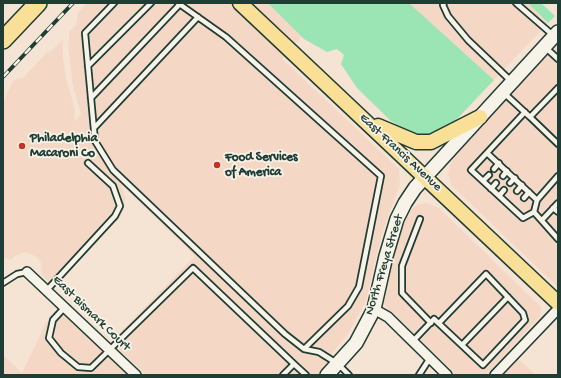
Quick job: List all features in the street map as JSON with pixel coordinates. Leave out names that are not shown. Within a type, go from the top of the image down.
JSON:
[{"type":"highway","points":[[3,40],[38,3]]},
{"type":"main road","name":"East Francis Avenue","points":[[240,3],[366,120],[558,303]]},
{"type":"main road","points":[[366,120],[396,135],[416,142],[425,143],[439,140],[480,117]]},
{"type":"street","name":"North Freya Street","points":[[327,375],[356,343],[374,309],[386,256],[397,219],[405,203],[426,177],[556,34]]},
{"type":"street","name":"East Bismark Court","points":[[28,272],[136,375]]},
{"type":"street","points":[[374,309],[388,317],[447,375]]},
{"type":"street","points":[[495,375],[558,309]]},
{"type":"lane","points":[[114,3],[85,33],[95,141],[113,170],[285,334],[304,350],[319,352],[338,364],[349,375]]},
{"type":"lane","points":[[88,66],[151,3]]},
{"type":"lane","points":[[444,3],[443,5],[448,16],[468,40],[496,65],[512,82]]},
{"type":"lane","points":[[516,3],[556,34]]},
{"type":"lane","points":[[91,98],[179,4],[226,37],[381,176],[361,271],[359,288],[348,306],[304,350]]},
{"type":"lane","points":[[94,128],[198,17]]},
{"type":"lane","points":[[545,46],[558,59]]},
{"type":"lane","points":[[530,117],[558,88]]},
{"type":"lane","points":[[503,92],[558,144]]},
{"type":"lane","points":[[525,112],[471,170],[523,218],[534,212],[537,200],[558,176]]},
{"type":"lane","points":[[487,153],[537,200]]},
{"type":"lane","points":[[47,290],[115,216],[120,206],[113,186],[88,163]]},
{"type":"lane","points":[[494,169],[499,163]]},
{"type":"lane","points":[[503,176],[507,171]]},
{"type":"lane","points":[[483,181],[488,175]]},
{"type":"lane","points":[[510,183],[514,178]]},
{"type":"lane","points":[[491,189],[496,183]]},
{"type":"lane","points":[[517,191],[522,185]]},
{"type":"lane","points":[[499,196],[504,190]]},
{"type":"lane","points":[[524,198],[529,192]]},
{"type":"lane","points":[[506,203],[511,198]]},
{"type":"lane","points":[[542,220],[558,202]]},
{"type":"lane","points":[[514,210],[519,205]]},
{"type":"lane","points":[[553,208],[558,212]]},
{"type":"lane","points":[[534,212],[558,239]]},
{"type":"lane","points":[[420,219],[402,266],[402,293],[431,323]]},
{"type":"lane","points":[[65,307],[53,320],[49,338],[61,353],[78,367],[91,368],[193,268],[306,375]]},
{"type":"lane","points":[[3,283],[17,274],[28,272]]},
{"type":"lane","points":[[413,342],[434,319],[483,365],[525,320],[523,313],[486,274],[439,323]]},
{"type":"lane","points":[[462,345],[508,297]]},
{"type":"lane","points":[[419,375],[430,358]]},
{"type":"lane","points":[[283,375],[294,364]]},
{"type":"shaded area","points":[[87,3],[268,3],[302,36],[282,59],[399,169],[400,184],[381,237],[366,301],[348,334],[334,351],[319,375],[146,375],[111,342],[195,256],[121,184],[125,198],[124,210],[120,217],[54,287],[42,275],[41,262],[35,256],[26,252],[15,256],[10,260],[3,257],[3,103],[13,81],[24,77],[47,52],[49,53],[63,39],[63,59],[66,78],[75,110],[74,122],[81,114],[73,86],[68,46],[70,31],[76,25],[78,13]]},
{"type":"shaded area","points":[[409,3],[528,3],[548,23],[494,80]]},
{"type":"shaded area","points":[[558,44],[558,287],[452,186],[448,174],[451,162],[460,148]]},
{"type":"shaded area","points":[[425,203],[439,208],[541,307],[540,316],[486,375],[456,375],[387,308],[384,303],[398,237],[405,219],[409,211],[417,205]]},
{"type":"shaded area","points":[[58,308],[127,375],[3,375],[3,355],[22,373],[46,323]]},
{"type":"shaded area","points":[[518,359],[536,375],[503,375]]},
{"type":"green space","points":[[268,3],[409,3],[494,80],[456,120],[441,133],[424,137],[409,133],[391,121],[357,88],[341,64],[344,55],[337,49],[327,52],[304,39]]},
{"type":"green space","points":[[528,3],[541,3],[555,16],[548,23]]},
{"type":"railway","points":[[3,77],[73,3]]},
{"type":"place","name":"Philadelphia Macaroni Co","points":[[22,146]]},
{"type":"place","name":"Food Services of America","points":[[217,165]]}]
